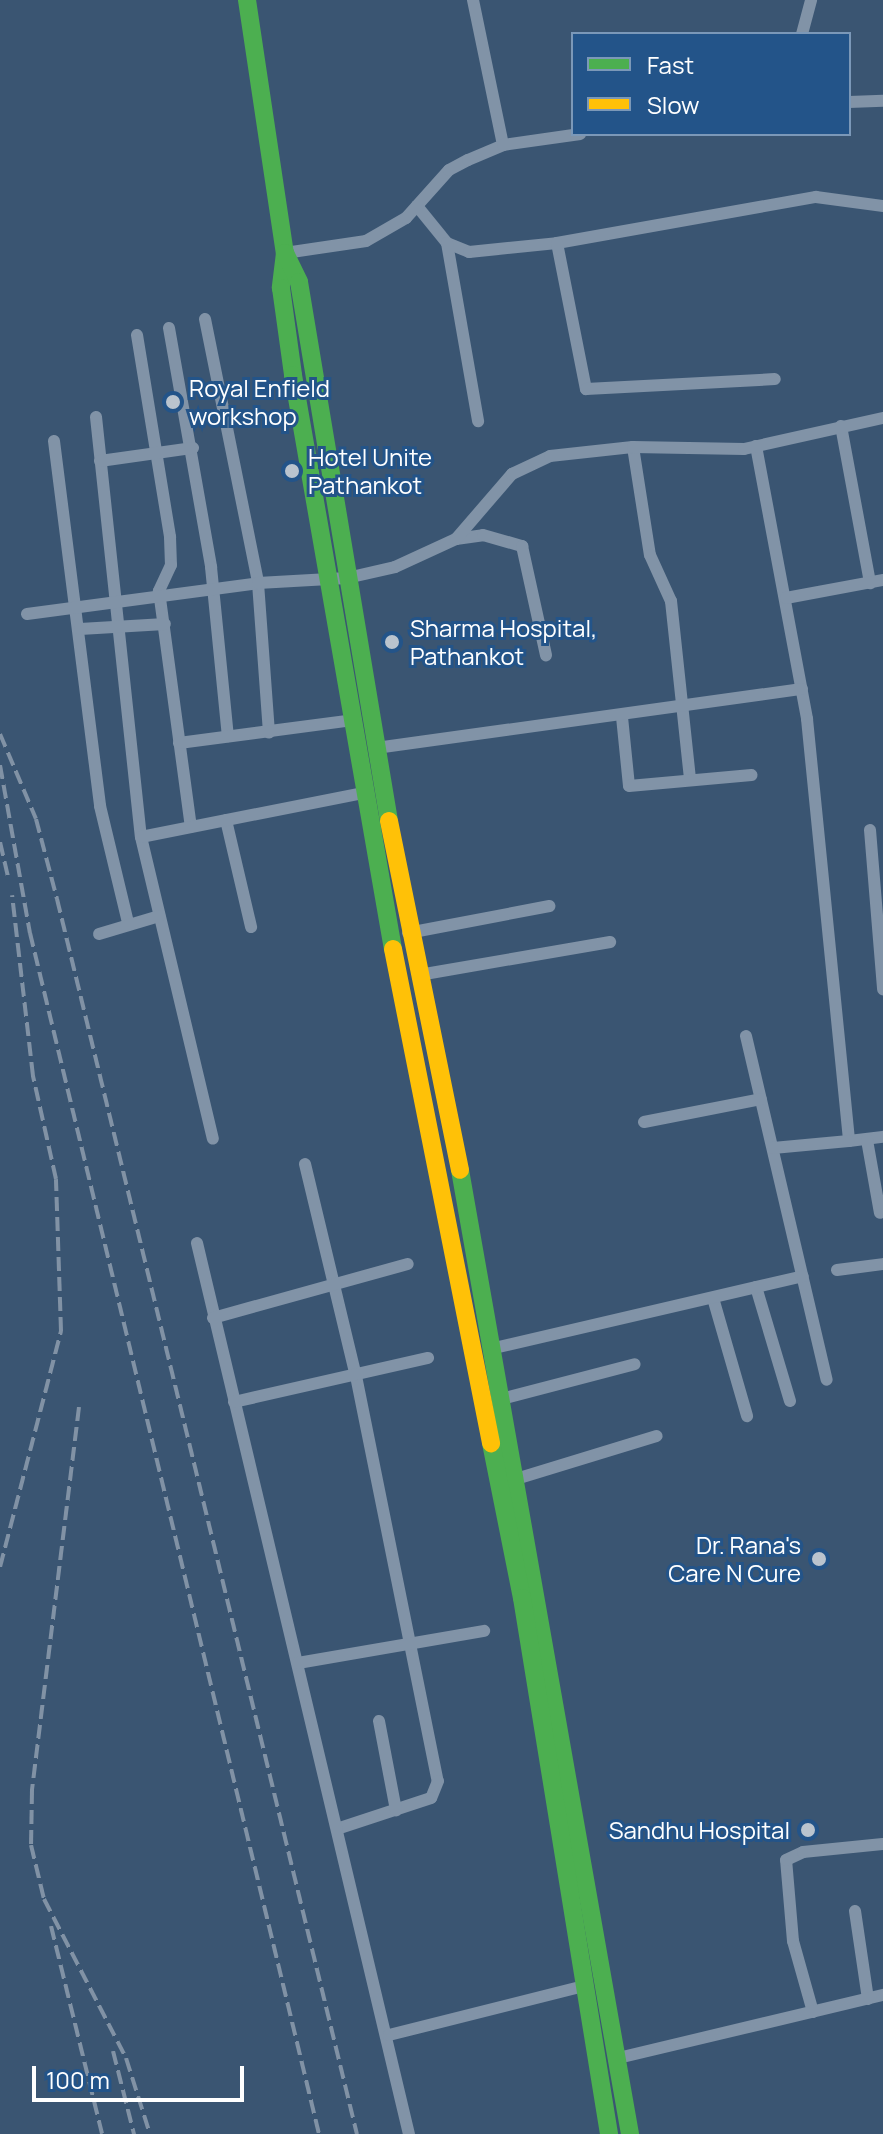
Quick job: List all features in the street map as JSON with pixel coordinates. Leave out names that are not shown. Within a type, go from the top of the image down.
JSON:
[{"type":"main road","points":[[247,0],[285,253],[299,282],[354,720],[395,962],[522,1598],[609,2134]]},
{"type":"main road","points":[[338,577],[376,748],[408,933],[419,975],[501,1399],[620,2058],[630,2134]]},
{"type":"street","points":[[473,0],[503,145]]},
{"type":"street","points":[[803,32],[811,0]]},
{"type":"street","points":[[851,102],[882,96]]},
{"type":"street","points":[[285,253],[366,241],[417,206],[449,170],[503,145],[571,135]]},
{"type":"street","points":[[417,206],[447,243],[469,252],[557,243],[816,197],[883,206]]},
{"type":"street","points":[[447,243],[478,421]]},
{"type":"street","points":[[557,243],[586,389],[775,379]]},
{"type":"street","points":[[205,319],[258,583],[269,733]]},
{"type":"street","points":[[169,328],[193,448],[213,589],[228,736]]},
{"type":"street","points":[[137,335],[172,555],[160,596],[191,827]]},
{"type":"street","points":[[96,417],[141,837],[213,1139]]},
{"type":"street","points":[[456,539],[522,467],[550,456],[633,447],[756,446],[883,418]]},
{"type":"street","points":[[786,598],[876,582],[841,426]]},
{"type":"street","points":[[54,441],[100,806],[128,923]]},
{"type":"street","points":[[756,446],[802,689],[849,1141]]},
{"type":"street","points":[[633,447],[650,555],[670,593],[686,709],[690,780]]},
{"type":"street","points":[[100,461],[193,448]]},
{"type":"street","points":[[27,614],[258,583],[338,577],[395,567],[456,539],[483,535],[522,546],[546,655]]},
{"type":"street","points":[[80,629],[165,624]]},
{"type":"street","points":[[376,748],[686,709],[802,689]]},
{"type":"street","points":[[622,717],[629,786],[752,775]]},
{"type":"street","points":[[179,743],[354,720]]},
{"type":"street","points":[[141,837],[368,792]]},
{"type":"street","points":[[226,820],[251,927]]},
{"type":"street","points":[[870,830],[880,918],[883,989]]},
{"type":"street","points":[[408,933],[549,906]]},
{"type":"street","points":[[99,934],[159,916]]},
{"type":"street","points":[[419,975],[610,942]]},
{"type":"street","points":[[746,1036],[827,1380]]},
{"type":"street","points":[[644,1122],[761,1099]]},
{"type":"street","points":[[773,1148],[883,1137]]},
{"type":"street","points":[[867,1140],[880,1213]]},
{"type":"street","points":[[305,1164],[356,1376],[438,1781],[431,1798],[340,1828]]},
{"type":"street","points":[[197,1243],[340,1828],[409,2134]]},
{"type":"street","points":[[213,1318],[408,1264]]},
{"type":"street","points":[[837,1270],[883,1264]]},
{"type":"street","points":[[490,1349],[803,1276]]},
{"type":"street","points":[[756,1287],[790,1401]]},
{"type":"street","points":[[713,1298],[747,1416]]},
{"type":"street","points":[[234,1402],[428,1358]]},
{"type":"street","points":[[501,1399],[635,1364]]},
{"type":"street","points":[[516,1479],[657,1436]]},
{"type":"street","points":[[298,1663],[410,1641],[484,1631]]},
{"type":"street","points":[[379,1721],[396,1810]]},
{"type":"street","points":[[813,2012],[793,1941],[786,1860],[803,1852],[883,1844]]},
{"type":"street","points":[[855,1911],[868,1999]]},
{"type":"street","points":[[389,2035],[584,1986]]},
{"type":"street","points":[[597,2062],[883,1995]]},
{"type":"railway","points":[[0,734],[36,819],[57,899],[357,2134]]},
{"type":"railway","points":[[0,765],[30,933],[319,2134]]},
{"type":"railway","points":[[0,842],[8,877]]},
{"type":"railway","points":[[0,1567],[61,1331],[56,1179],[33,1076],[12,895]]},
{"type":"railway","points":[[79,1407],[32,1790],[31,1845],[44,1899],[126,2058],[150,2134]]},
{"type":"railway","points":[[51,1926],[102,2134]]},
{"type":"railway","points":[[113,2051],[134,2134]]},
{"type":"traffic: fast","points":[[247,0],[285,253],[281,288],[293,375],[393,949]]},
{"type":"traffic: fast","points":[[285,253],[299,282],[389,821]]},
{"type":"traffic: fast","points":[[460,1170],[630,2134]]},
{"type":"traffic: fast","points":[[491,1443],[522,1598],[609,2134]]},
{"type":"traffic: slow","points":[[389,821],[460,1170]]},
{"type":"traffic: slow","points":[[393,949],[491,1443]]},
{"type":"place","name":"Royal Enfield workshop","points":[[173,402]]},
{"type":"place","name":"Hotel Unite Pathankot","points":[[292,471]]},
{"type":"place","name":"Sharma Hospital, Pathankot","points":[[392,642]]},
{"type":"place","name":"Dr. Rana's Care N Cure","points":[[819,1559]]},
{"type":"place","name":"Sandhu Hospital","points":[[808,1830]]}]
